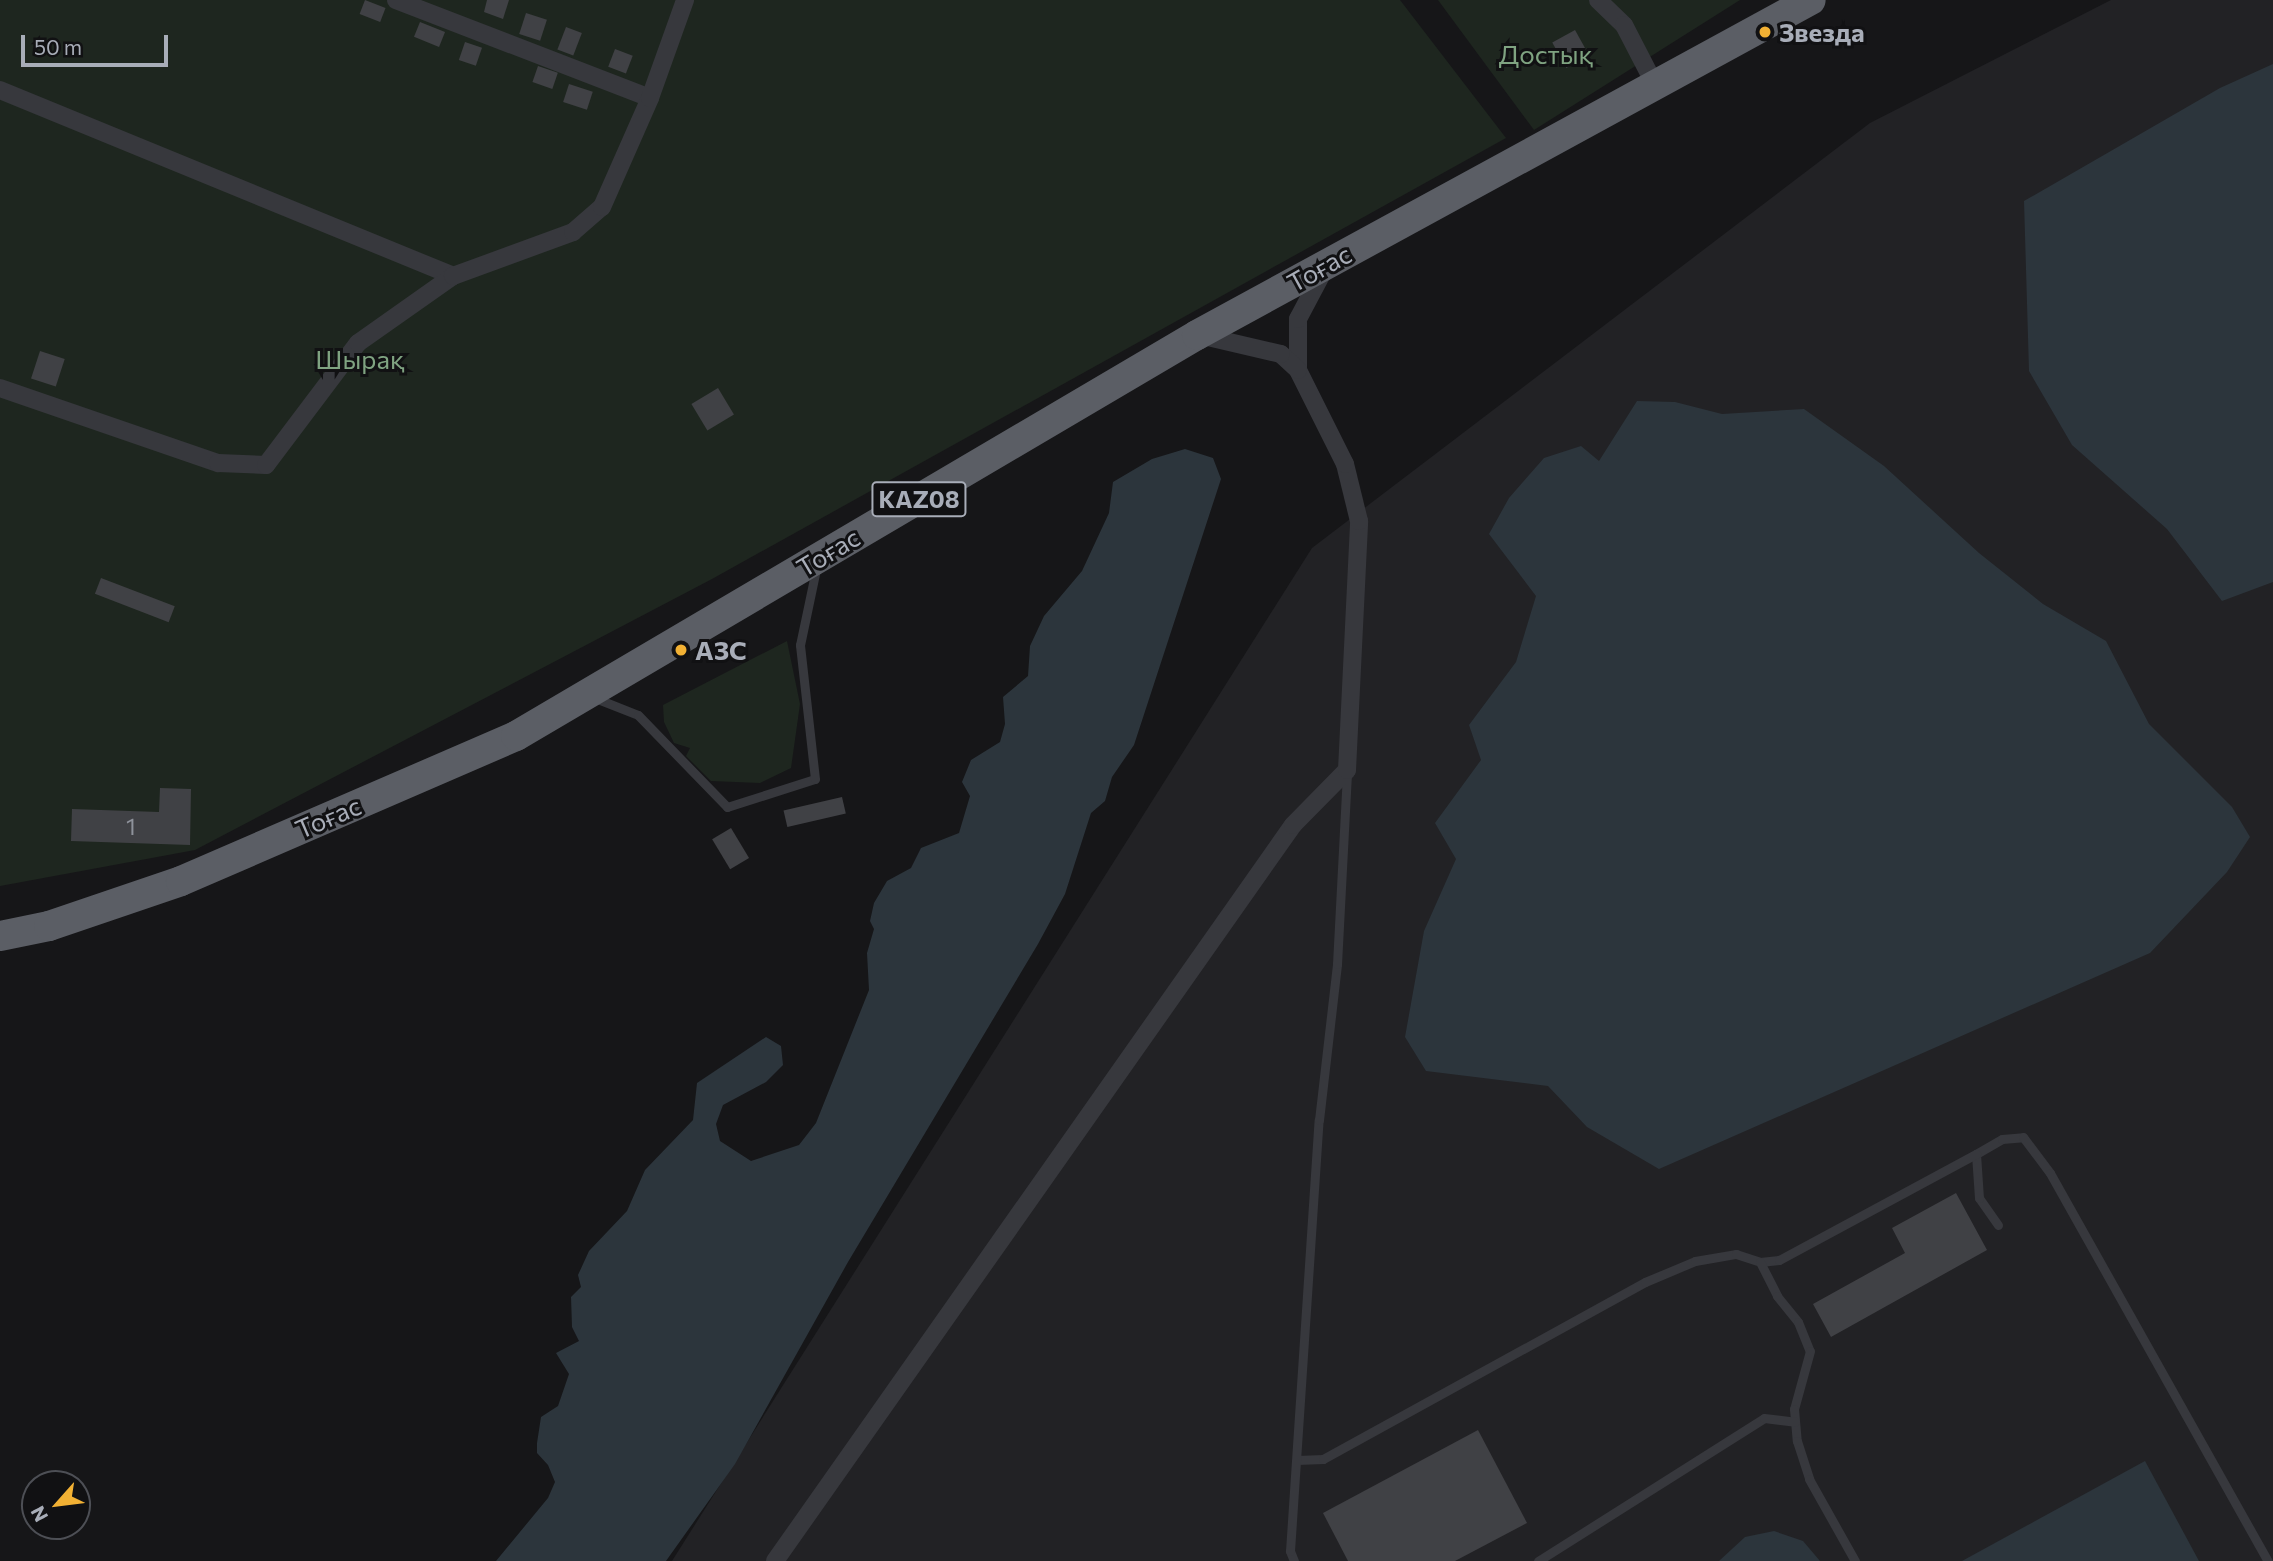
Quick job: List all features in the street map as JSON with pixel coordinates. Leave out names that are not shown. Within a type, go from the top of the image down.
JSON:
[{"type":"highway","name":"Тоғас","points":[[0,936],[49,926],[181,881],[516,736],[1197,335],[1811,0]]},
{"type":"street","points":[[396,0],[650,97]]},
{"type":"street","points":[[0,388],[218,463],[266,465],[358,343],[453,276],[573,232],[603,207],[650,97],[685,0]]},
{"type":"street","points":[[1598,0],[1624,25],[1655,85]]},
{"type":"street","points":[[0,90],[453,276]]},
{"type":"street","points":[[1298,370],[1298,319],[1326,264]]},
{"type":"street","points":[[775,1561],[1293,825],[1347,770],[1359,521],[1345,464],[1298,370],[1281,354],[1197,335]]},
{"type":"lane","points":[[587,694],[638,715],[727,807],[815,779],[800,645],[820,557]]},
{"type":"lane","points":[[1294,1561],[1290,1551],[1319,1120],[1337,964],[1347,770]]},
{"type":"lane","points":[[1297,1460],[1323,1459],[1645,1282],[1695,1261],[1737,1254],[1760,1262],[1779,1260],[2002,1139],[2023,1137],[2050,1173],[2268,1561]]},
{"type":"lane","points":[[1976,1154],[1979,1198],[1998,1225]]},
{"type":"lane","points":[[1760,1262],[1777,1296],[1798,1322],[1810,1351],[1794,1409],[1795,1422],[1809,1479],[1855,1561]]},
{"type":"lane","points":[[1538,1561],[1765,1418],[1795,1422]]},
{"type":"shaded area","points":[[2111,0],[2273,0],[2273,1561],[672,1561],[1312,548],[1870,123]]},
{"type":"shaded area","points":[[2273,64],[2273,582],[2222,601],[2167,529],[2072,445],[2029,371],[2024,201],[2220,88]]},
{"type":"shaded area","points":[[1637,401],[1675,402],[1722,414],[1804,409],[1884,466],[1979,553],[2043,604],[2106,641],[2149,724],[2232,807],[2250,837],[2227,872],[2150,953],[1659,1169],[1587,1127],[1548,1086],[1426,1071],[1405,1037],[1424,931],[1456,859],[1435,823],[1481,760],[1469,725],[1516,662],[1536,596],[1489,534],[1509,498],[1544,458],[1581,446],[1599,461]]},
{"type":"shaded area","points":[[1185,449],[1213,458],[1221,479],[1134,745],[1112,777],[1105,801],[1091,813],[1065,894],[1038,944],[848,1262],[735,1464],[666,1561],[496,1561],[548,1498],[555,1482],[548,1465],[537,1453],[537,1443],[541,1417],[558,1406],[569,1374],[556,1353],[579,1341],[572,1327],[571,1297],[581,1287],[578,1275],[589,1251],[627,1211],[645,1170],[693,1120],[697,1083],[766,1037],[781,1046],[783,1065],[766,1082],[723,1105],[716,1124],[720,1141],[751,1161],[799,1145],[816,1123],[869,990],[867,953],[874,929],[870,921],[874,903],[887,881],[911,868],[921,848],[959,833],[970,796],[962,782],[971,760],[1000,742],[1005,724],[1003,697],[1028,676],[1030,646],[1044,616],[1082,571],[1109,513],[1113,482],[1152,459]]},
{"type":"shaded area","points":[[2145,1461],[2199,1561],[1962,1561]]},
{"type":"shaded area","points":[[1774,1531],[1803,1541],[1820,1561],[1719,1561],[1745,1537]]},
{"type":"green space","name":"Шырақ","points":[[0,0],[1400,0],[1506,138],[712,579],[195,850],[0,886]]},
{"type":"green space","name":"Достық","points":[[1438,0],[1740,0],[1534,130]]},
{"type":"green space","points":[[787,641],[800,704],[791,768],[760,783],[711,781],[686,756],[690,748],[674,743],[664,722],[663,705]]},
{"type":"building","points":[[365,0],[386,8],[380,22],[360,14]]},
{"type":"building","points":[[487,0],[509,0],[503,19],[484,12]]},
{"type":"building","points":[[526,13],[547,20],[540,41],[519,34]]},
{"type":"building","points":[[420,22],[445,32],[439,47],[414,37]]},
{"type":"building","points":[[566,27],[582,33],[573,55],[557,49]]},
{"type":"building","points":[[1575,30],[1589,55],[1566,68],[1552,43]]},
{"type":"building","points":[[465,42],[482,48],[476,66],[459,60]]},
{"type":"building","points":[[615,49],[633,56],[626,74],[608,67]]},
{"type":"building","points":[[538,66],[558,73],[552,89],[532,82]]},
{"type":"building","points":[[569,84],[593,92],[587,110],[563,102]]},
{"type":"building","points":[[40,351],[65,359],[56,387],[31,379]]},
{"type":"building","points":[[718,388],[734,415],[707,431],[691,404]]},
{"type":"building","points":[[101,578],[175,606],[169,622],[95,594]]},
{"type":"building","points":[[160,788],[191,789],[190,845],[71,841],[72,809],[159,812]]},
{"type":"building","points":[[842,797],[846,814],[787,827],[784,810]]},
{"type":"building","points":[[731,828],[749,858],[730,869],[712,839]]},
{"type":"building","points":[[1956,1193],[1987,1250],[1831,1337],[1813,1304],[1905,1253],[1892,1228]]},
{"type":"building","points":[[1478,1430],[1527,1523],[1455,1561],[1348,1561],[1323,1513]]},
{"type":"place","name":"Звезда","points":[[1765,32]]},
{"type":"place","name":"АЗС","points":[[681,650]]}]
